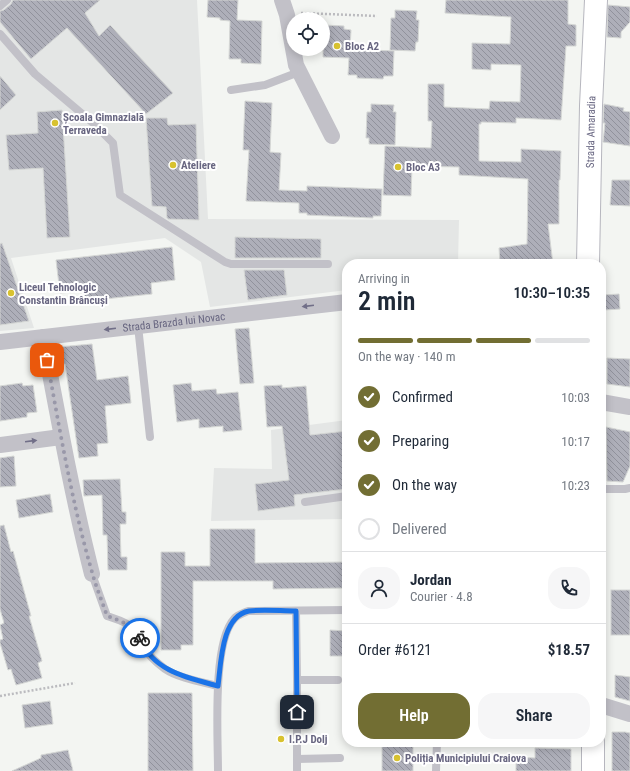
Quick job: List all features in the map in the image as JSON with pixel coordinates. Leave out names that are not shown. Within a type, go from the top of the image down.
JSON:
[{"type":"main road","name":"Strada Amaradia","points":[[588,259],[590,106],[596,0]]},
{"type":"main road","points":[[593,747],[593,771]]},
{"type":"street","points":[[284,6],[296,66],[332,136]]},
{"type":"street","name":"Strada Brazda lui Novac","points":[[0,342],[342,303]]},
{"type":"street","points":[[43,337],[61,437],[82,536],[92,574]]},
{"type":"street","points":[[606,403],[630,407]]},
{"type":"street","points":[[0,445],[61,437]]},
{"type":"street","points":[[606,707],[630,714]]},
{"type":"lane","points":[[0,6],[7,0]]},
{"type":"lane","points":[[0,34],[35,74],[93,123],[114,143],[120,195],[225,262],[231,264],[328,264]]},
{"type":"lane","points":[[232,90],[265,85],[299,72]]},
{"type":"lane","points":[[138,326],[150,437]]},
{"type":"lane","points":[[606,490],[630,488]]},
{"type":"lane","points":[[305,502],[342,497]]},
{"type":"lane","points":[[92,574],[107,616],[131,626],[139,637],[143,646],[166,670],[186,678],[218,686]]},
{"type":"lane","points":[[218,771],[218,686],[223,646],[228,630],[235,618],[248,611],[342,610]]},
{"type":"lane","points":[[296,611],[297,771]]},
{"type":"lane","points":[[297,680],[338,680]]},
{"type":"lane","points":[[436,771],[437,747]]},
{"type":"lane","points":[[297,759],[340,758]]},
{"type":"path","points":[[284,6],[377,16]]},
{"type":"path","points":[[0,696],[74,683]]},
{"type":"shaded area","points":[[0,0],[197,0],[208,219],[459,220],[458,259],[342,259],[342,291],[210,307],[201,262],[165,238],[11,258],[34,328],[0,331]]},
{"type":"shaded area","points":[[342,421],[342,519],[211,521],[214,468],[272,469],[271,430]]},
{"type":"building","points":[[13,0],[100,0],[85,13],[99,36],[110,25],[173,93],[146,114],[67,28],[31,59],[0,22],[0,11],[4,10]]},
{"type":"building","points":[[208,0],[238,0],[237,20],[262,21],[261,64],[241,63],[241,59],[229,59],[230,21],[220,20],[220,18],[207,17]]},
{"type":"building","points":[[446,0],[568,0],[568,24],[576,25],[576,46],[566,46],[561,120],[516,118],[516,123],[481,122],[481,124],[479,124],[479,161],[521,162],[521,149],[561,151],[559,180],[559,224],[548,224],[552,259],[500,259],[499,248],[527,244],[528,179],[459,175],[459,167],[412,166],[411,196],[383,195],[385,146],[431,148],[432,121],[428,121],[428,84],[444,84],[444,107],[489,109],[490,101],[520,102],[521,65],[491,64],[491,70],[472,69],[472,43],[510,44],[511,17],[445,13]]},
{"type":"building","points":[[608,5],[630,7],[630,22],[621,32],[621,38],[607,37]]},
{"type":"building","points":[[395,10],[417,11],[416,20],[419,20],[418,42],[416,42],[415,51],[390,50],[391,18],[395,18]]},
{"type":"building","points":[[330,25],[344,26],[344,29],[351,30],[350,49],[394,51],[393,76],[384,76],[383,79],[357,78],[357,75],[348,75],[349,58],[323,57],[330,56]]},
{"type":"building","points":[[0,76],[16,95],[0,110]]},
{"type":"building","points":[[245,101],[272,103],[270,152],[281,153],[279,190],[307,191],[307,186],[382,189],[381,216],[373,216],[373,218],[307,215],[307,213],[299,213],[299,203],[246,201],[249,150],[243,150]]},
{"type":"building","points":[[371,104],[394,105],[393,112],[396,112],[395,145],[369,144],[369,138],[366,138],[367,112],[371,112]]},
{"type":"building","points":[[604,104],[624,108],[623,111],[630,112],[630,146],[603,142],[605,123],[603,123]]},
{"type":"building","name":"Școala Gimnazială Terraveda","points":[[62,110],[70,237],[47,238],[43,168],[9,170],[6,135],[38,133],[37,112]]},
{"type":"building","name":"Ateliere","points":[[146,118],[167,118],[168,125],[196,124],[199,220],[168,219],[166,207],[152,206]]},
{"type":"building","points":[[612,180],[630,180],[630,206],[610,205]]},
{"type":"building","points":[[235,237],[321,239],[321,258],[235,258]]},
{"type":"building","name":"Liceul Tehnologic Constantin Brâncuși","points":[[2,243],[29,321],[0,325],[0,244]]},
{"type":"building","points":[[172,247],[175,280],[151,283],[152,294],[85,301],[84,291],[60,293],[56,260]]},
{"type":"building","points":[[244,270],[284,270],[287,295],[248,300]]},
{"type":"building","points":[[619,294],[620,309],[606,310],[606,295]]},
{"type":"building","points":[[249,328],[254,383],[240,384],[235,329]]},
{"type":"building","points":[[92,344],[97,380],[128,376],[131,403],[105,406],[108,443],[97,444],[98,456],[79,458],[65,364],[60,365],[58,347]]},
{"type":"building","points":[[607,358],[630,359],[630,387],[607,384]]},
{"type":"building","points":[[22,383],[23,386],[33,385],[37,412],[27,413],[27,417],[0,421],[0,386]]},
{"type":"building","points":[[191,383],[192,391],[216,389],[217,394],[238,392],[242,430],[223,432],[223,426],[199,428],[199,419],[177,422],[173,385]]},
{"type":"building","points":[[282,385],[282,388],[306,386],[310,435],[342,432],[342,490],[294,495],[295,506],[258,511],[255,484],[289,480],[282,426],[267,427],[264,386]]},
{"type":"building","points":[[606,427],[630,432],[630,466],[623,482],[607,481]]},
{"type":"building","points":[[14,456],[16,486],[0,487],[0,458]]},
{"type":"building","points":[[120,479],[122,512],[126,512],[126,524],[120,524],[121,557],[127,557],[127,570],[108,570],[107,535],[103,535],[102,495],[84,496],[83,480]]},
{"type":"building","points":[[50,494],[53,512],[19,518],[16,500]]},
{"type":"building","points":[[4,525],[11,552],[13,551],[42,661],[38,663],[42,678],[16,685],[11,669],[8,670],[0,643],[0,640],[3,639],[0,625],[4,623],[0,609],[0,526]]},
{"type":"building","points":[[210,529],[255,529],[255,563],[342,562],[342,588],[273,589],[273,581],[193,581],[193,645],[181,645],[181,650],[161,650],[161,552],[185,552],[185,566],[210,566]]},
{"type":"building","points":[[611,590],[630,590],[630,635],[611,635]]},
{"type":"building","points":[[330,630],[342,631],[342,656],[330,656]]},
{"type":"building","points":[[615,675],[630,677],[630,701],[615,697]]},
{"type":"building","points":[[148,693],[192,693],[193,771],[148,771]]},
{"type":"building","points":[[50,701],[53,724],[25,728],[22,705]]},
{"type":"building","points":[[612,732],[630,733],[630,771],[612,771]]},
{"type":"building","name":"Poliția Municipiului Craiova","points":[[382,747],[413,747],[413,771],[382,771]]},
{"type":"building","points":[[535,748],[571,749],[571,771],[516,771],[516,757],[535,758]]},
{"type":"building","points":[[68,750],[73,771],[12,771],[41,758],[41,755]]},
{"type":"way so far","points":[[47,360],[61,437],[82,536],[92,574],[107,616],[131,626],[140,638]]},
{"type":"place","name":"Bloc A2","points":[[337,46]]},
{"type":"place","name":"Școala Gimnazială Terraveda","points":[[55,123]]},
{"type":"place","name":"Ateliere","points":[[173,165]]},
{"type":"place","name":"Bloc A3","points":[[398,167]]},
{"type":"place","name":"Liceul Tehnologic Constantin Brâncuși","points":[[11,293]]},
{"type":"place","name":"I.P.J Dolj","points":[[281,739]]},
{"type":"place","name":"Poliția Municipiului Craiova","points":[[397,758]]},
{"type":"route","points":[[140,638],[143,646],[151,657],[166,670],[186,678],[218,686],[223,646],[228,630],[235,618],[248,611],[296,611],[297,712]]}]
